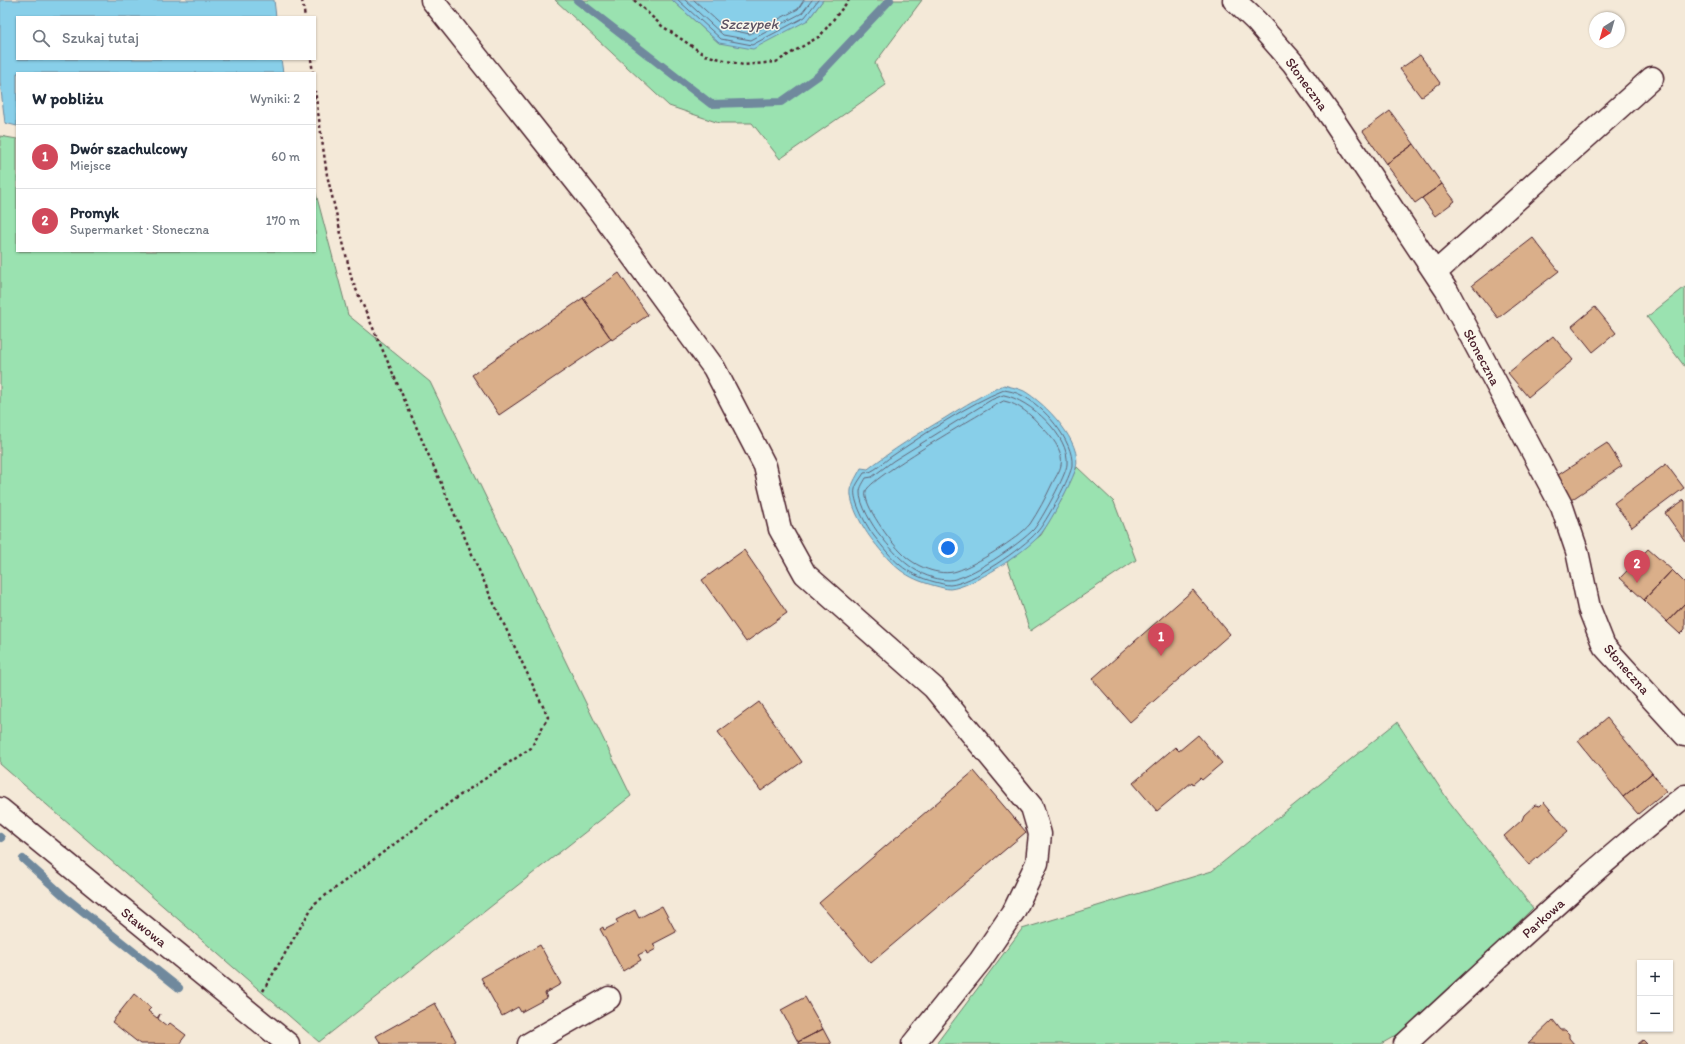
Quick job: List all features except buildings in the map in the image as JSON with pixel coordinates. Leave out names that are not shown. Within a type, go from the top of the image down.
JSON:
[{"type":"street","points":[[432,0],[598,209],[714,368],[765,466],[780,529],[805,574],[934,688],[1032,807],[1040,834],[1037,863],[1014,911],[980,961],[913,1044]]},
{"type":"street","name":"Słoneczna","points":[[1234,0],[1256,21],[1293,63],[1332,118],[1447,291],[1562,507],[1577,551],[1589,608],[1604,646],[1685,735]]},
{"type":"street","points":[[1435,272],[1652,78]]},
{"type":"street","name":"Parkowa","points":[[1405,1044],[1549,912],[1653,821],[1685,796]]},
{"type":"street","name":"Stawowa","points":[[0,810],[288,1044]]},
{"type":"street","points":[[529,1044],[609,998]]},
{"type":"path","points":[[302,0],[305,16]]},
{"type":"path","points":[[634,0],[662,26],[705,55],[743,65],[776,62],[820,36],[848,0]]},
{"type":"path","points":[[310,60],[312,72]]},
{"type":"path","points":[[250,1014],[314,904],[456,798],[531,748],[548,717],[489,593],[352,280],[327,175],[316,98]]},
{"type":"green space","points":[[555,0],[672,0],[719,43],[808,20],[823,0],[922,0],[875,63],[886,85],[780,159],[752,123],[719,123],[669,106]]},
{"type":"green space","points":[[0,136],[16,139],[16,252],[316,252],[316,194],[348,315],[430,382],[631,796],[319,1042],[0,764]]},
{"type":"green space","points":[[1685,287],[1685,367],[1647,317]]},
{"type":"green space","points":[[1077,467],[1114,502],[1136,560],[1030,631],[1007,562],[1041,535],[1062,499]]},
{"type":"green space","points":[[1397,722],[1448,800],[1533,908],[1416,1024],[1381,1044],[936,1044],[1022,929],[1212,871]]},
{"type":"water","points":[[0,0],[274,0],[276,16],[16,16],[16,60],[281,60],[283,72],[16,72],[16,126],[5,123],[0,82]]},
{"type":"water","name":"Szczypek","points":[[672,0],[823,0],[808,20],[753,49],[719,43]]},
{"type":"water","points":[[1004,385],[1024,391],[1042,404],[1052,414],[1068,435],[1074,447],[1077,458],[1076,468],[1070,482],[1055,513],[1040,535],[1023,550],[998,568],[972,582],[950,589],[915,579],[907,575],[893,564],[865,530],[852,502],[851,490],[854,482],[861,468],[868,469],[925,430],[974,400]]},
{"type":"waterway","points":[[577,0],[711,104],[781,102],[818,76],[890,0]]},
{"type":"waterway","points":[[23,859],[65,897],[179,988]]},
{"type":"place","name":"Promyk","points":[[1637,583]]},
{"type":"place","name":"Dwór szachulcowy","points":[[1161,656]]}]
